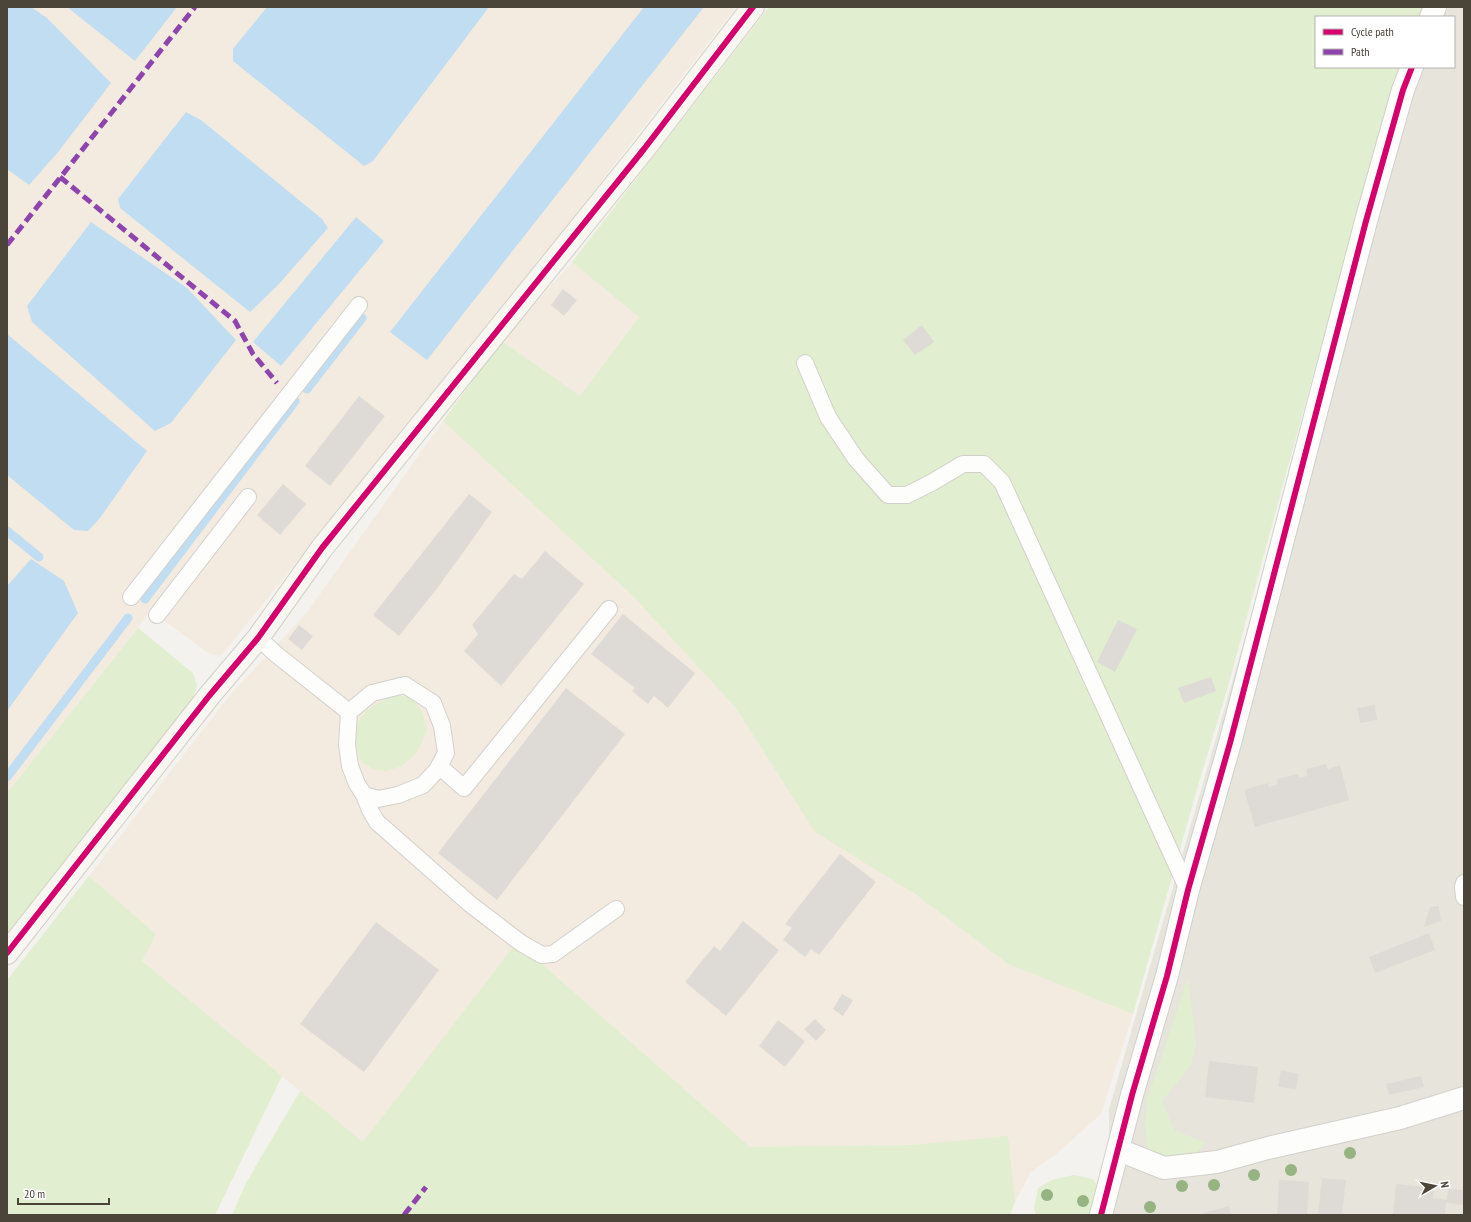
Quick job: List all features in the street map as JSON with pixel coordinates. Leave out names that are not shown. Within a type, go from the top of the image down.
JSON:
[{"type":"street","points":[[7,953],[209,696],[258,638],[322,548],[644,149],[753,7]]},
{"type":"street","points":[[1101,1215],[1132,1095],[1167,976],[1188,890],[1230,743],[1366,221],[1403,90],[1412,68]]},
{"type":"street","points":[[1119,1150],[1164,1168],[1217,1162],[1268,1148],[1400,1118],[1464,1098]]},
{"type":"lane","points":[[131,597],[359,306]]},
{"type":"lane","points":[[805,362],[828,417],[856,459],[888,495],[907,495],[963,464],[984,464],[1002,482],[1188,890]]},
{"type":"lane","points":[[158,615],[248,497]]},
{"type":"lane","points":[[439,766],[464,788],[609,609]]},
{"type":"lane","points":[[258,638],[277,655],[349,712]]},
{"type":"lane","points":[[364,795],[378,799],[398,795],[423,785],[439,766],[446,754],[442,726],[433,703],[405,685],[372,693],[349,712],[347,745],[350,766],[357,784],[378,822],[470,904],[521,942],[542,955],[553,954],[616,909]]},
{"type":"lane","points":[[1464,883],[1464,897]]},
{"type":"shaded area","points":[[7,7],[736,7],[571,221],[221,656],[208,653],[150,610],[138,628],[7,793]]},
{"type":"shaded area","points":[[1422,7],[1464,7],[1464,1215],[1099,1215],[1109,1178],[1109,1109],[1250,620],[1379,134],[1402,68],[1455,68],[1455,16],[1419,16]]},
{"type":"shaded area","points":[[572,262],[640,317],[580,396],[502,341]]},
{"type":"shaded area","points":[[443,421],[629,591],[736,708],[842,840],[1008,964],[1133,1014],[1101,1114],[1056,1154],[1031,1172],[1015,1202],[1010,1215],[750,1147],[517,942],[363,1143],[142,961],[156,934],[89,876],[230,695],[308,611]]},
{"type":"green space","points":[[769,7],[1422,7],[1419,16],[1315,16],[1315,68],[1402,68],[1379,134],[1227,690],[1133,1014],[1008,964],[912,892],[815,832],[736,708],[632,595],[443,421],[502,341],[580,396],[639,317],[572,262]]},
{"type":"green space","points":[[138,628],[193,673],[197,686],[193,698],[7,942],[7,793]]},
{"type":"green space","points":[[394,695],[410,697],[422,711],[427,730],[418,751],[402,766],[386,771],[373,769],[361,762],[357,749],[356,729],[364,714],[372,707]]},
{"type":"green space","points":[[89,876],[156,934],[142,961],[282,1076],[215,1215],[7,1215],[7,980]]},
{"type":"green space","points":[[517,942],[750,1147],[913,1145],[1008,1136],[1015,1202],[1010,1215],[232,1215],[246,1183],[300,1091],[363,1142]]},
{"type":"green space","points":[[1188,977],[1196,1044],[1191,1065],[1162,1101],[1174,1130],[1206,1143],[1195,1154],[1163,1157],[1148,1155],[1145,1127],[1147,1100]]},
{"type":"green space","points":[[1074,1175],[1093,1179],[1099,1188],[1094,1215],[1036,1215],[1034,1208],[1038,1188],[1054,1179]]},
{"type":"water","points":[[7,7],[31,7],[47,18],[111,83],[59,151],[29,185],[7,169]]},
{"type":"water","points":[[67,7],[177,7],[135,61]]},
{"type":"water","points":[[267,7],[489,7],[373,161],[364,166],[233,61],[233,49]]},
{"type":"water","points":[[644,7],[704,7],[427,360],[390,332]]},
{"type":"water","points":[[186,112],[201,120],[322,219],[328,228],[278,285],[250,312],[120,208],[118,199]]},
{"type":"water","points":[[356,217],[384,241],[281,366],[253,342]]},
{"type":"water","points":[[91,222],[187,288],[236,340],[171,423],[155,431],[32,322],[27,306]]},
{"type":"water","points":[[7,334],[147,451],[100,518],[88,531],[74,530],[7,475]]},
{"type":"water","points":[[31,559],[64,581],[78,613],[7,711],[7,586]]},
{"type":"building","points":[[563,289],[577,300],[564,316],[551,305]]},
{"type":"building","points":[[922,325],[934,342],[915,355],[903,340]]},
{"type":"building","points":[[359,396],[385,416],[330,486],[305,466]]},
{"type":"building","points":[[283,484],[306,504],[280,535],[257,515]]},
{"type":"building","points":[[469,494],[492,512],[439,586],[399,636],[373,615]]},
{"type":"building","points":[[545,551],[584,584],[501,686],[464,651],[478,634],[472,625],[514,574],[522,579]]},
{"type":"building","points":[[623,614],[695,673],[668,708],[654,696],[648,704],[632,691],[635,688],[591,654]]},
{"type":"building","points":[[1118,620],[1137,629],[1115,672],[1097,662]]},
{"type":"building","points":[[299,625],[313,636],[302,650],[288,639]]},
{"type":"building","points":[[1211,677],[1216,691],[1184,703],[1178,688]]},
{"type":"building","points":[[566,688],[625,734],[497,900],[438,853]]},
{"type":"building","points":[[1375,705],[1377,720],[1360,723],[1357,708]]},
{"type":"building","points":[[1326,764],[1328,769],[1340,765],[1349,800],[1255,827],[1244,790],[1268,783],[1269,787],[1278,784],[1277,779],[1298,774],[1299,778],[1307,776],[1306,769]]},
{"type":"building","points":[[840,854],[876,882],[819,955],[811,949],[805,957],[783,940],[792,928],[785,924]]},
{"type":"building","points":[[1439,906],[1441,921],[1424,927],[1430,907]]},
{"type":"building","points":[[743,921],[779,950],[726,1016],[685,982],[714,946],[720,951]]},
{"type":"building","points":[[376,922],[439,970],[364,1072],[300,1024]]},
{"type":"building","points":[[1429,933],[1435,950],[1375,973],[1369,957]]},
{"type":"building","points":[[842,994],[853,1000],[843,1016],[833,1009]]},
{"type":"building","points":[[815,1019],[826,1030],[816,1041],[804,1029]]},
{"type":"building","points":[[778,1020],[805,1041],[785,1067],[759,1046]]},
{"type":"building","points":[[1209,1061],[1258,1067],[1254,1103],[1205,1097]]},
{"type":"building","points":[[1281,1070],[1299,1074],[1296,1089],[1278,1087]]},
{"type":"building","points":[[1421,1076],[1424,1087],[1389,1095],[1386,1084]]},
{"type":"building","points":[[1322,1178],[1346,1180],[1342,1215],[1318,1215]]},
{"type":"building","points":[[1279,1180],[1309,1182],[1307,1215],[1277,1215]]},
{"type":"building","points":[[1396,1184],[1434,1188],[1433,1198],[1447,1200],[1448,1189],[1464,1190],[1464,1205],[1446,1203],[1445,1215],[1393,1215]]},
{"type":"building","points":[[1229,1206],[1231,1215],[1204,1215],[1203,1213]]},
{"type":"waterway","points":[[307,389],[362,318]]},
{"type":"waterway","points":[[145,599],[295,401]]},
{"type":"waterway","points":[[7,531],[39,557]]},
{"type":"waterway","points":[[7,777],[128,618]]},
{"type":"marked path","points":[[7,245],[195,7]]},
{"type":"marked path","points":[[60,177],[235,321],[253,354],[277,383]]},
{"type":"marked path","points":[[404,1215],[426,1187]]},
{"type":"cycle path","points":[[7,953],[209,696],[258,638],[322,548],[644,149],[753,7]]},
{"type":"cycle path","points":[[1101,1215],[1132,1095],[1167,976],[1188,890],[1230,743],[1366,221],[1403,90],[1412,68]]}]
